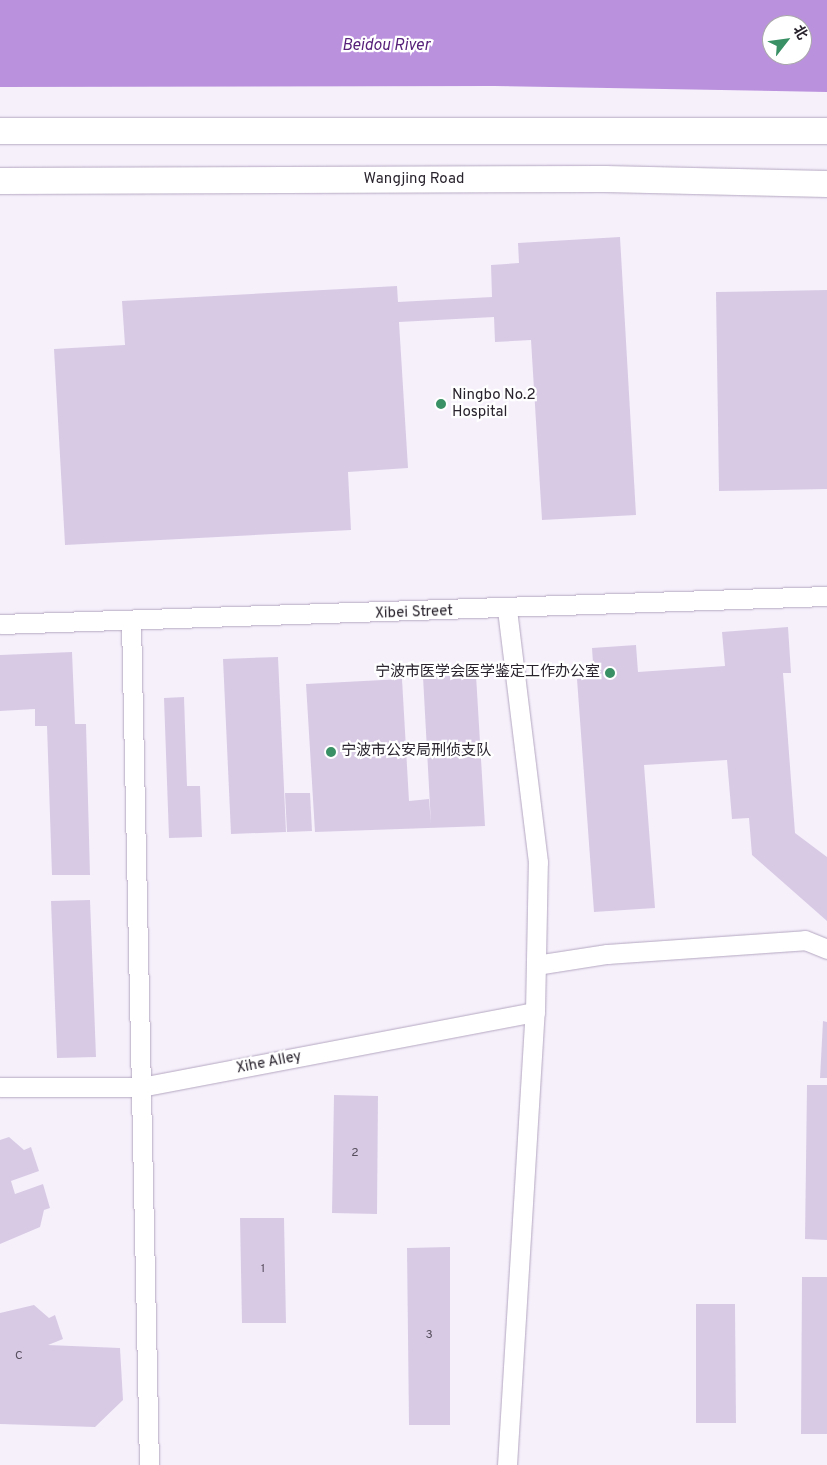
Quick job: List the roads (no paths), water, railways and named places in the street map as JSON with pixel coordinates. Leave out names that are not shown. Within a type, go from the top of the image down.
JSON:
[{"type":"main road","points":[[0,131],[827,131]]},
{"type":"main road","name":"Wangjing Road","points":[[0,181],[605,179],[827,184]]},
{"type":"street","name":"Xibei Street","points":[[0,624],[507,610],[827,596]]},
{"type":"street","points":[[507,610],[538,862],[535,1012],[507,1465]]},
{"type":"street","points":[[131,621],[149,1465]]},
{"type":"street","points":[[536,965],[607,954],[805,940],[827,949]]},
{"type":"street","name":"Xihe Alley","points":[[0,1087],[142,1087],[535,1012]]},
{"type":"water","name":"Beidou River","points":[[0,0],[827,0],[827,92],[494,86],[0,87]]},
{"type":"place","name":"Ningbo No.2 Hospital","points":[[441,404]]},
{"type":"place","name":"宁波市医学会医学鉴定工作办公室","points":[[610,673]]},
{"type":"place","name":"宁波市公安局刑侦支队","points":[[331,752]]}]
